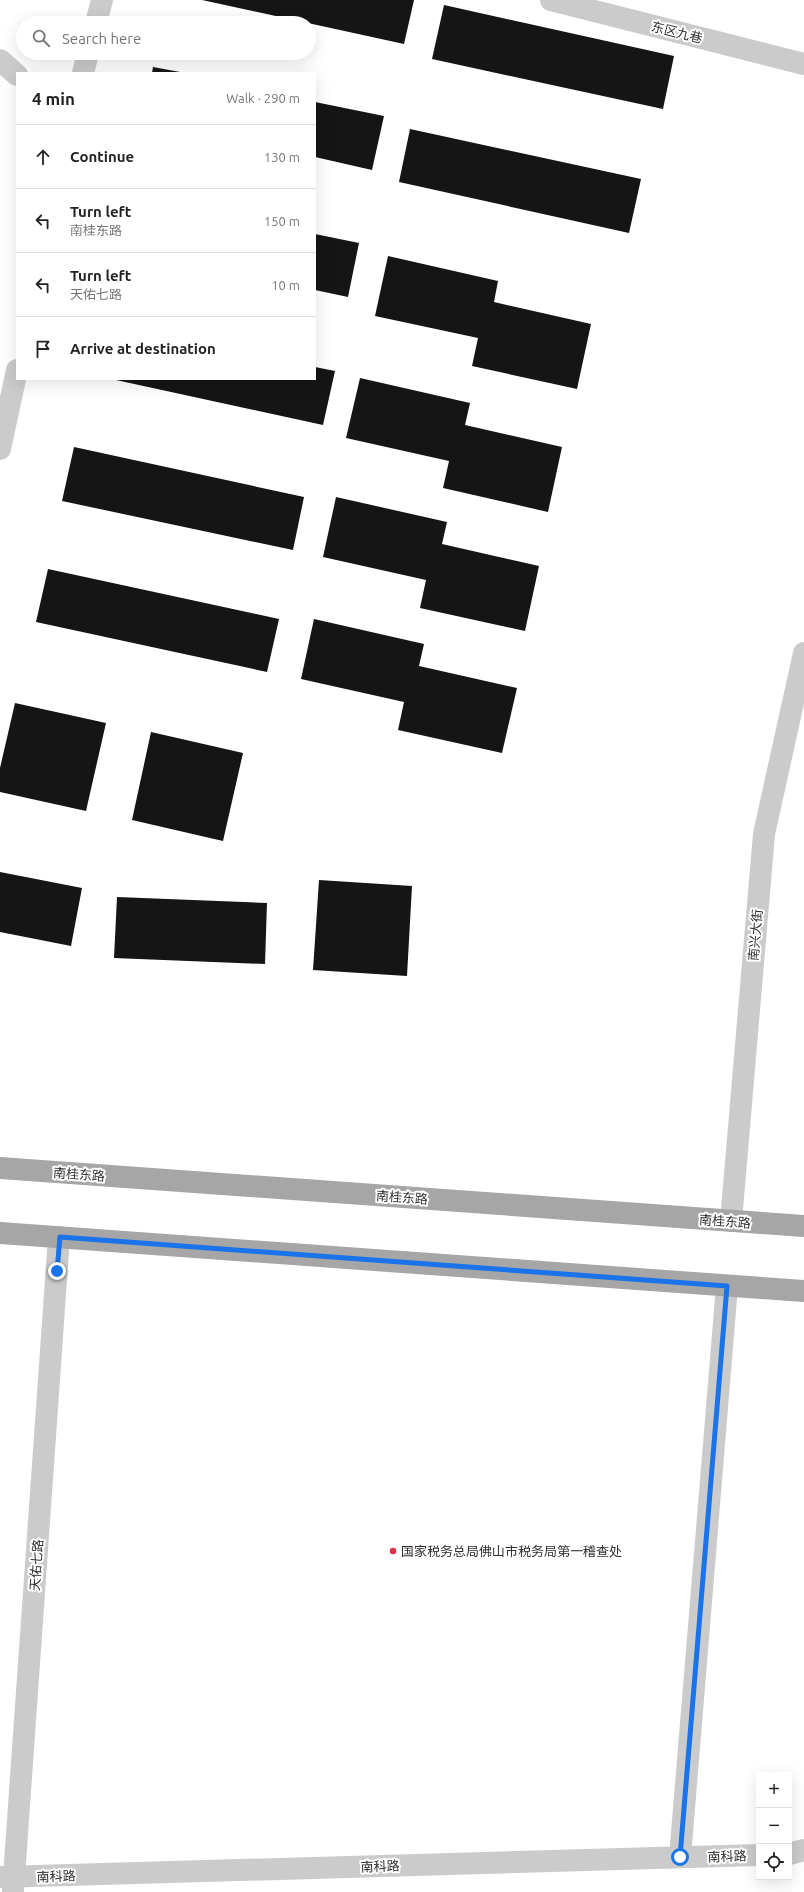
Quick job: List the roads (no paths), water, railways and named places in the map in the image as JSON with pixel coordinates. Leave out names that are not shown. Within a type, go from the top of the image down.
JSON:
[{"type":"main road","name":"南桂东路","points":[[0,1168],[804,1226]]},
{"type":"main road","points":[[0,1233],[804,1291]]},
{"type":"street","points":[[98,16],[102,0]]},
{"type":"street","name":"东区九巷","points":[[551,0],[804,64]]},
{"type":"street","points":[[0,60],[16,74]]},
{"type":"street","points":[[83,72],[86,60]]},
{"type":"street","points":[[0,449],[16,375]]},
{"type":"street","name":"南兴大街","points":[[731,1221],[764,834],[804,653]]},
{"type":"street","name":"天佑七路","points":[[9,1882],[60,1237]]},
{"type":"street","points":[[680,1857],[727,1286]]},
{"type":"street","points":[[792,1853],[804,1850]]},
{"type":"street","name":"南科路","points":[[9,1882],[756,1855]]},
{"type":"place","name":"国家税务总局佛山市税务局第一稽查处","points":[[393,1551]]}]
